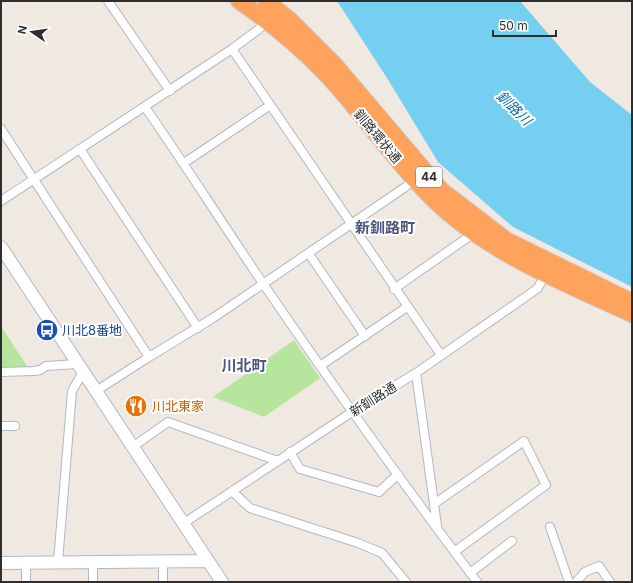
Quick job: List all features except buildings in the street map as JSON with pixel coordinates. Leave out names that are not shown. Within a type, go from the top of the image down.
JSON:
[{"type":"highway","name":"釧路環状通","points":[[239,1],[270,10],[290,20],[334,64],[440,190],[506,240],[547,268],[632,314]]},
{"type":"highway","name":"釧路環状通","points":[[270,10],[434,200],[474,234],[515,259],[547,268],[632,302]]},
{"type":"street","points":[[108,1],[170,90]]},
{"type":"street","points":[[1,201],[145,108],[232,49],[259,29],[270,10]]},
{"type":"street","points":[[232,49],[440,355]]},
{"type":"street","points":[[184,163],[270,106]]},
{"type":"street","points":[[145,108],[184,163],[263,284],[352,412],[477,582]]},
{"type":"street","points":[[1,129],[149,356]]},
{"type":"street","points":[[80,149],[198,328]]},
{"type":"street","points":[[96,391],[149,356],[198,328],[309,254],[415,179]]},
{"type":"street","points":[[394,289],[474,234]]},
{"type":"street","points":[[1,247],[80,368],[134,446],[222,582]]},
{"type":"street","points":[[309,254],[365,336]]},
{"type":"street","name":"新釧路通","points":[[184,523],[290,452],[416,373],[538,288],[547,268]]},
{"type":"street","points":[[320,366],[406,307]]},
{"type":"street","points":[[1,372],[34,371],[40,370],[46,366],[80,368]]},
{"type":"street","points":[[58,562],[72,391],[80,368]]},
{"type":"street","points":[[416,373],[437,527]]},
{"type":"street","points":[[134,446],[168,422],[278,461]]},
{"type":"street","points":[[1,426],[15,426]]},
{"type":"street","points":[[434,504],[524,441],[546,485],[454,552]]},
{"type":"street","points":[[290,452],[300,469],[379,492],[398,474]]},
{"type":"street","points":[[232,490],[250,508],[358,543],[382,553],[406,582]]},
{"type":"street","points":[[550,527],[569,582]]},
{"type":"street","points":[[470,573],[512,541]]},
{"type":"street","points":[[1,563],[208,561]]},
{"type":"street","points":[[93,562],[93,582]]},
{"type":"street","points":[[163,562],[163,582]]},
{"type":"street","points":[[26,563],[26,582]]},
{"type":"street","points":[[576,582],[586,572],[599,566],[610,582]]},
{"type":"green space","points":[[1,326],[27,366],[25,369],[1,369]]},
{"type":"green space","points":[[294,340],[320,378],[264,417],[213,397]]},
{"type":"water","name":"釧路川","points":[[337,1],[520,1],[590,82],[632,115],[632,287],[513,227],[438,162],[387,78]]},
{"type":"place","name":"川北8番地","points":[[47,330]]},
{"type":"place","name":"川北東家","points":[[136,406]]},
{"type":"district","name":"新釧路町","points":[[385,228]]},
{"type":"district","name":"川北町","points":[[244,366]]}]
